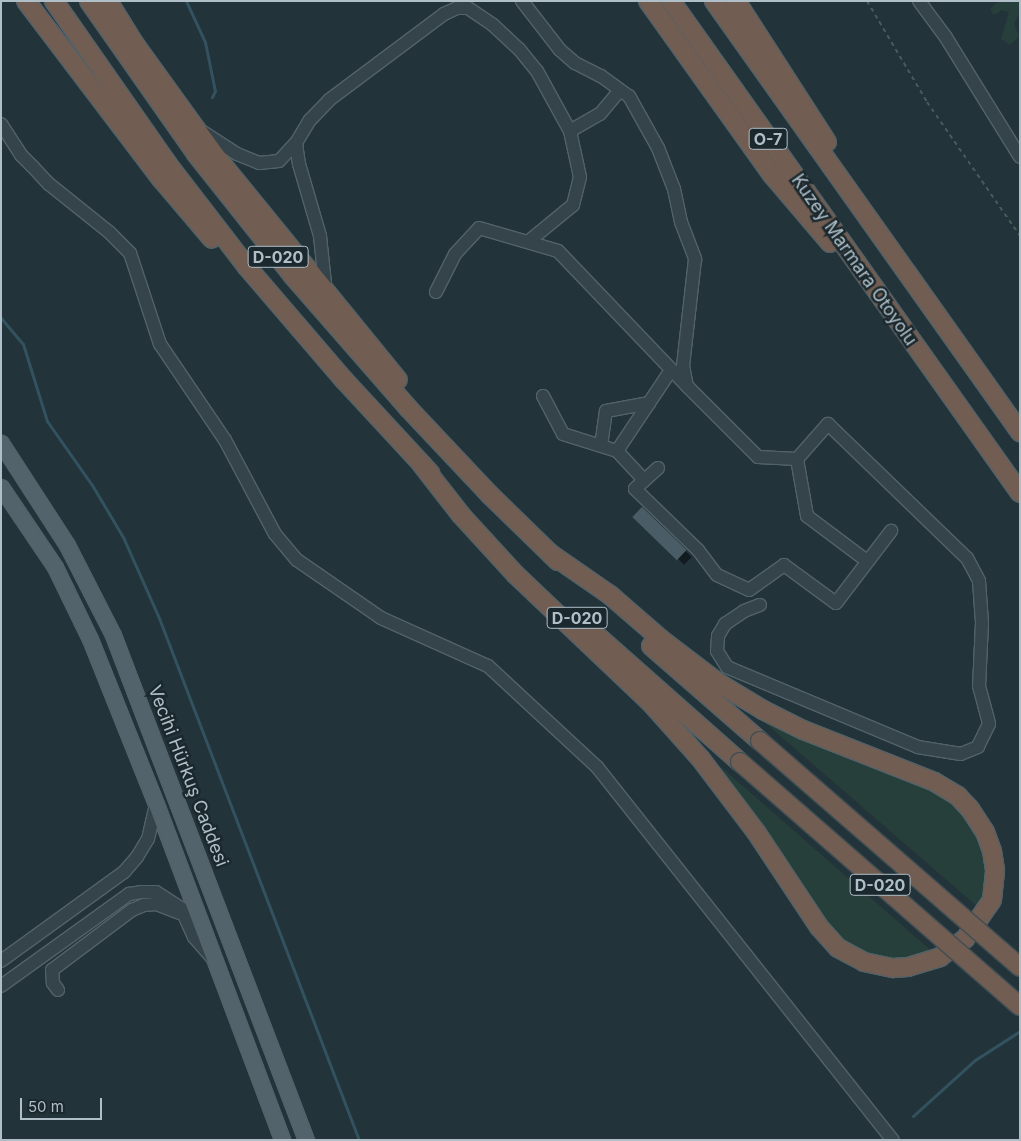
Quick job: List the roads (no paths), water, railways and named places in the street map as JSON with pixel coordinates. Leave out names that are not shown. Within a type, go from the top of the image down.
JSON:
[{"type":"highway","points":[[26,1],[111,114],[196,221],[236,265],[278,305]]},
{"type":"highway","name":"D-020","points":[[54,1],[167,163],[278,305],[422,465],[559,601],[1020,1006]]},
{"type":"highway","name":"D-020","points":[[89,1],[196,154],[272,250],[408,408],[489,494],[550,554],[760,741],[1020,966]]},
{"type":"highway","points":[[108,1],[134,43],[186,117],[250,200],[489,494]]},
{"type":"highway","points":[[648,1],[773,176],[822,236],[865,277]]},
{"type":"highway","name":"Kuzey Marmara Otoyolu","points":[[671,1],[1020,493]]},
{"type":"highway","name":"Kuzey Marmara Otoyolu","points":[[714,1],[1020,432]]},
{"type":"highway","points":[[736,1],[842,166],[878,232]]},
{"type":"highway","points":[[422,465],[461,515],[516,575],[649,701],[700,758],[756,832],[819,927],[834,944],[864,962],[893,968],[908,967],[940,957],[965,939],[992,900],[995,870],[992,851],[985,832],[970,809],[958,796],[935,782],[804,730],[763,710],[717,682],[662,640],[610,595],[550,554]]},
{"type":"main road","name":"Vecihi Hürkuş Caddesi","points":[[1,443],[67,545],[113,635],[306,1140]]},
{"type":"main road","points":[[1,486],[50,559],[90,639],[156,804],[282,1140]]},
{"type":"street","points":[[522,1],[560,50],[575,63],[601,76],[629,96],[658,148],[674,189],[681,222],[696,260],[683,366],[688,387]]},
{"type":"street","points":[[919,1],[944,36],[1020,157]]},
{"type":"street","points":[[186,117],[211,139],[237,154],[258,163],[279,161],[296,143],[310,120],[330,100],[444,14],[457,8],[468,8],[493,25],[519,50],[537,71],[570,131],[580,177],[572,205],[529,242]]},
{"type":"street","points":[[570,131],[600,114],[620,90]]},
{"type":"street","points":[[1,124],[21,155],[33,168],[109,232],[130,253],[160,344],[225,440],[275,534],[297,560],[381,618],[488,666],[597,767],[894,1140]]},
{"type":"street","points":[[296,143],[299,164],[320,236],[326,293]]},
{"type":"street","points":[[436,292],[454,254],[479,228],[558,251],[671,370],[758,457],[797,460]]},
{"type":"street","points":[[617,451],[671,370]]},
{"type":"street","points":[[543,396],[563,434],[617,451],[644,480]]},
{"type":"street","points":[[601,446],[606,411],[649,403]]},
{"type":"street","points":[[760,605],[744,611],[725,624],[718,636],[717,651],[727,667],[918,747],[961,754],[978,747],[989,724],[979,686],[982,623],[979,581],[966,558],[828,424],[797,460]]},
{"type":"street","points":[[797,460],[807,516],[867,561]]},
{"type":"street","points":[[658,468],[635,488],[698,550],[717,575],[749,590],[784,565],[836,603],[891,531]]},
{"type":"street","points":[[18,974],[3,960],[124,872],[137,857],[148,839],[156,804]]},
{"type":"street","points":[[1,986],[129,894],[141,892],[156,892],[181,908],[194,936],[214,960]]},
{"type":"street","points":[[84,900],[96,917]]},
{"type":"street","points":[[58,990],[53,983],[52,970],[132,910],[144,905],[156,904],[186,917]]},
{"type":"waterway","points":[[186,1],[205,42],[215,91],[212,97]]},
{"type":"waterway","points":[[1,318],[23,344],[47,421],[92,485],[123,537],[159,618],[359,1140]]},
{"type":"waterway","points":[[913,1116],[975,1060],[1020,1031]]}]
